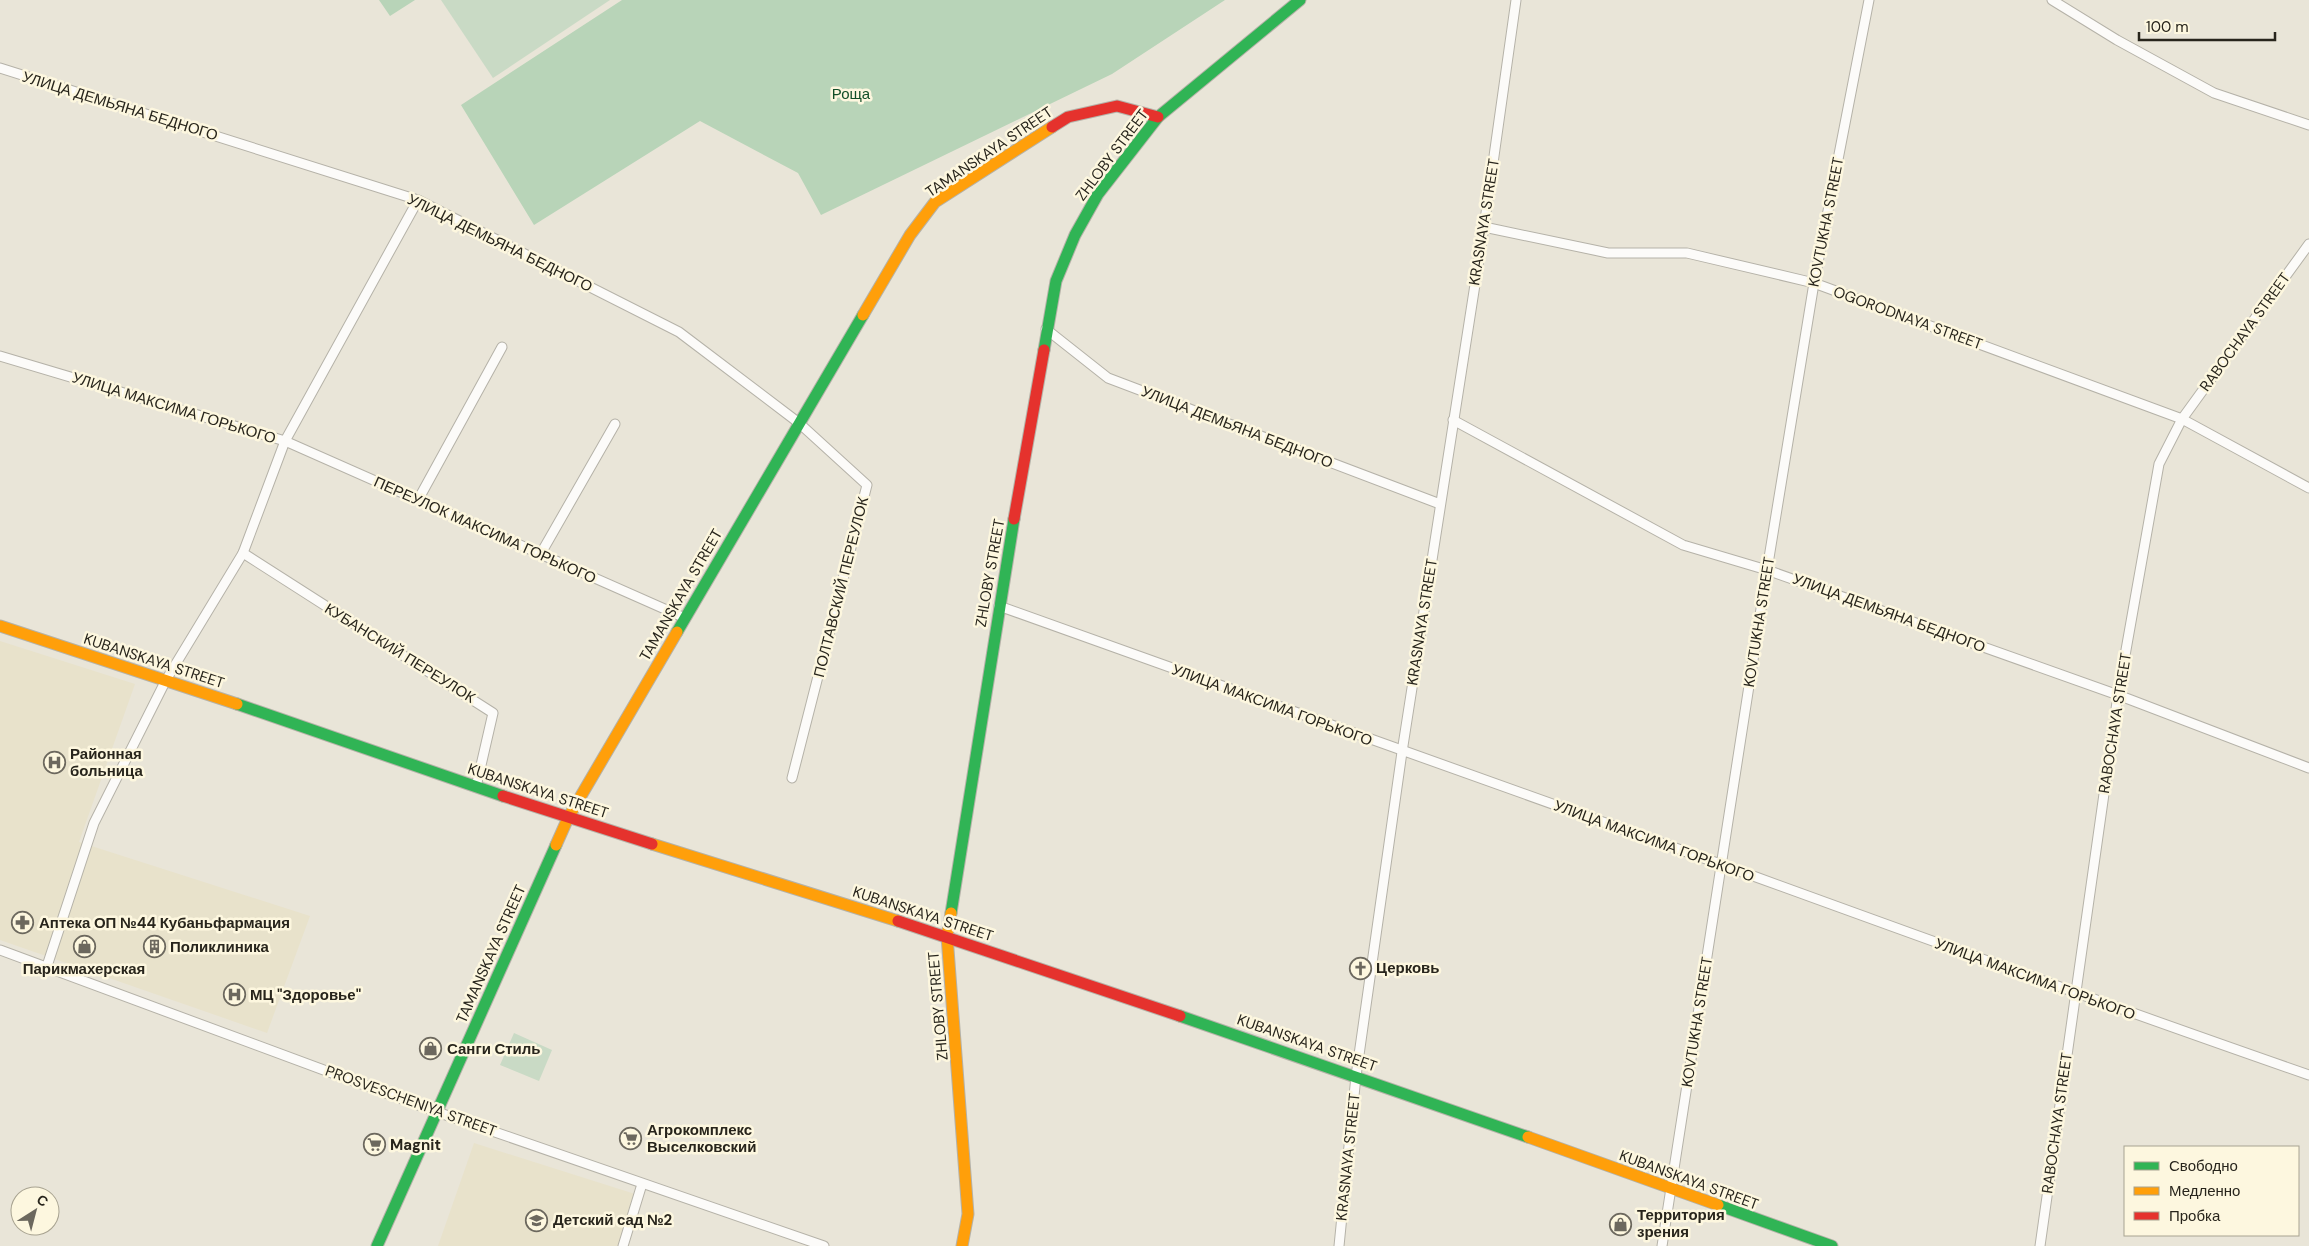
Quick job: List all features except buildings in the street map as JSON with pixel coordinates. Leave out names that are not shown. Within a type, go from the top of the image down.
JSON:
[{"type":"street","name":"ZHLOBY STREET","points":[[962,1246],[968,1214],[947,936],[999,606],[1046,329],[1056,281],[1075,235],[1098,194],[1158,117],[1300,0]]},
{"type":"street","name":"KRASNAYA STREET","points":[[1339,1246],[1356,1076],[1402,752],[1484,227],[1516,0]]},
{"type":"street","name":"KOVTUKHA STREET","points":[[1662,1246],[1767,570],[1814,283],[1869,0]]},
{"type":"street","points":[[2052,0],[2117,40],[2214,93],[2309,125]]},
{"type":"street","name":"УЛИЦА ДЕМЬЯНА БЕДНОГО","points":[[0,68],[418,200],[679,332],[799,423]]},
{"type":"street","name":"TAMANSKAYA STREET","points":[[377,1246],[568,818],[910,235],[935,202],[1068,117],[1117,106],[1158,117]]},
{"type":"street","name":"УЛИЦА МАКСИМА ГОРЬКОГО","points":[[0,356],[285,441],[418,200]]},
{"type":"street","name":"OGORODNAYA STREET","points":[[1484,227],[1608,253],[1687,253],[1814,283],[2182,419],[2309,488]]},
{"type":"street","name":"RABOCHAYA STREET","points":[[2040,1246],[2118,695],[2159,464],[2182,419],[2309,244]]},
{"type":"street","name":"УЛИЦА ДЕМЬЯНА БЕДНОГО","points":[[1046,329],[1108,378],[1440,504]]},
{"type":"street","points":[[418,500],[502,347]]},
{"type":"street","name":"УЛИЦА ДЕМЬЯНА БЕДНОГО","points":[[1453,420],[1683,545],[1767,570],[2118,695],[2309,768]]},
{"type":"street","name":"ПОЛТАВСКИЙ ПЕРЕУЛОК","points":[[792,778],[867,485],[799,423]]},
{"type":"street","points":[[540,555],[615,424]]},
{"type":"street","points":[[47,966],[94,823],[166,680],[243,553],[285,441]]},
{"type":"street","name":"ПЕРЕУЛОК МАКСИМА ГОРЬКОГО","points":[[285,441],[685,618]]},
{"type":"street","name":"КУБАНСКИЙ ПЕРЕУЛОК","points":[[243,553],[493,712],[476,787]]},
{"type":"street","name":"УЛИЦА МАКСИМА ГОРЬКОГО","points":[[999,606],[2076,994],[2309,1075]]},
{"type":"street","name":"KUBANSKAYA STREET","points":[[0,626],[166,680],[568,818],[947,936],[1356,1076],[1832,1246]]},
{"type":"street","name":"PROSVESCHENIYA STREET","points":[[0,950],[437,1112],[824,1246]]},
{"type":"street","points":[[623,1246],[642,1184]]},
{"type":"shaded area","name":"Районная больница","points":[[0,641],[135,684],[79,842],[310,916],[267,1033],[0,940]]},
{"type":"shaded area","name":"Детский сад №2","points":[[474,1143],[635,1194],[618,1246],[438,1246]]},
{"type":"green space","points":[[379,0],[415,0],[390,16]]},
{"type":"green space","points":[[441,0],[610,0],[493,78]]},
{"type":"green space","name":"Роща","points":[[622,0],[1225,0],[1112,74],[821,215],[798,173],[700,121],[534,225],[461,105]]},
{"type":"green space","points":[[514,1033],[552,1050],[539,1081],[500,1065]]},
{"type":"traffic: fast","points":[[1044,350],[1056,281],[1075,235],[1098,194],[1158,117],[1300,0]]},
{"type":"traffic: fast","points":[[677,632],[863,315]]},
{"type":"traffic: fast","points":[[951,913],[1014,519]]},
{"type":"traffic: fast","points":[[237,704],[503,796]]},
{"type":"traffic: fast","points":[[377,1246],[556,845]]},
{"type":"traffic: fast","points":[[1180,1016],[1528,1137]]},
{"type":"traffic: fast","points":[[1718,1205],[1832,1246]]},
{"type":"traffic: slow","points":[[863,315],[910,235],[935,202],[1052,127]]},
{"type":"traffic: slow","points":[[0,626],[237,704]]},
{"type":"traffic: slow","points":[[556,845],[568,818],[677,632]]},
{"type":"traffic: slow","points":[[652,844],[898,921]]},
{"type":"traffic: slow","points":[[951,913],[947,936],[968,1214],[962,1246]]},
{"type":"traffic: slow","points":[[1528,1137],[1718,1205]]},
{"type":"traffic: jam","points":[[1052,127],[1068,117],[1117,106],[1158,117]]},
{"type":"traffic: jam","points":[[1014,519],[1044,350]]},
{"type":"traffic: jam","points":[[503,796],[652,844]]},
{"type":"traffic: jam","points":[[898,921],[1180,1016]]},
{"type":"place","name":"Районная больница","points":[[54,763]]},
{"type":"place","name":"Аптека ОП №44 Кубаньфармация","points":[[23,923]]},
{"type":"place","name":"Парикмахерская","points":[[84,946]]},
{"type":"place","name":"Поликлиника","points":[[154,947]]},
{"type":"place","name":"Церковь","points":[[1360,968]]},
{"type":"place","name":"МЦ \"Здоровье\"","points":[[234,995]]},
{"type":"place","name":"Санги Стиль","points":[[431,1049]]},
{"type":"place","name":"Агрокомплекс Выселковский","points":[[631,1139]]},
{"type":"place","name":"Magnit","points":[[374,1145]]},
{"type":"place","name":"Детский сад №2","points":[[537,1220]]},
{"type":"place","name":"Территория зрения","points":[[1621,1224]]}]
